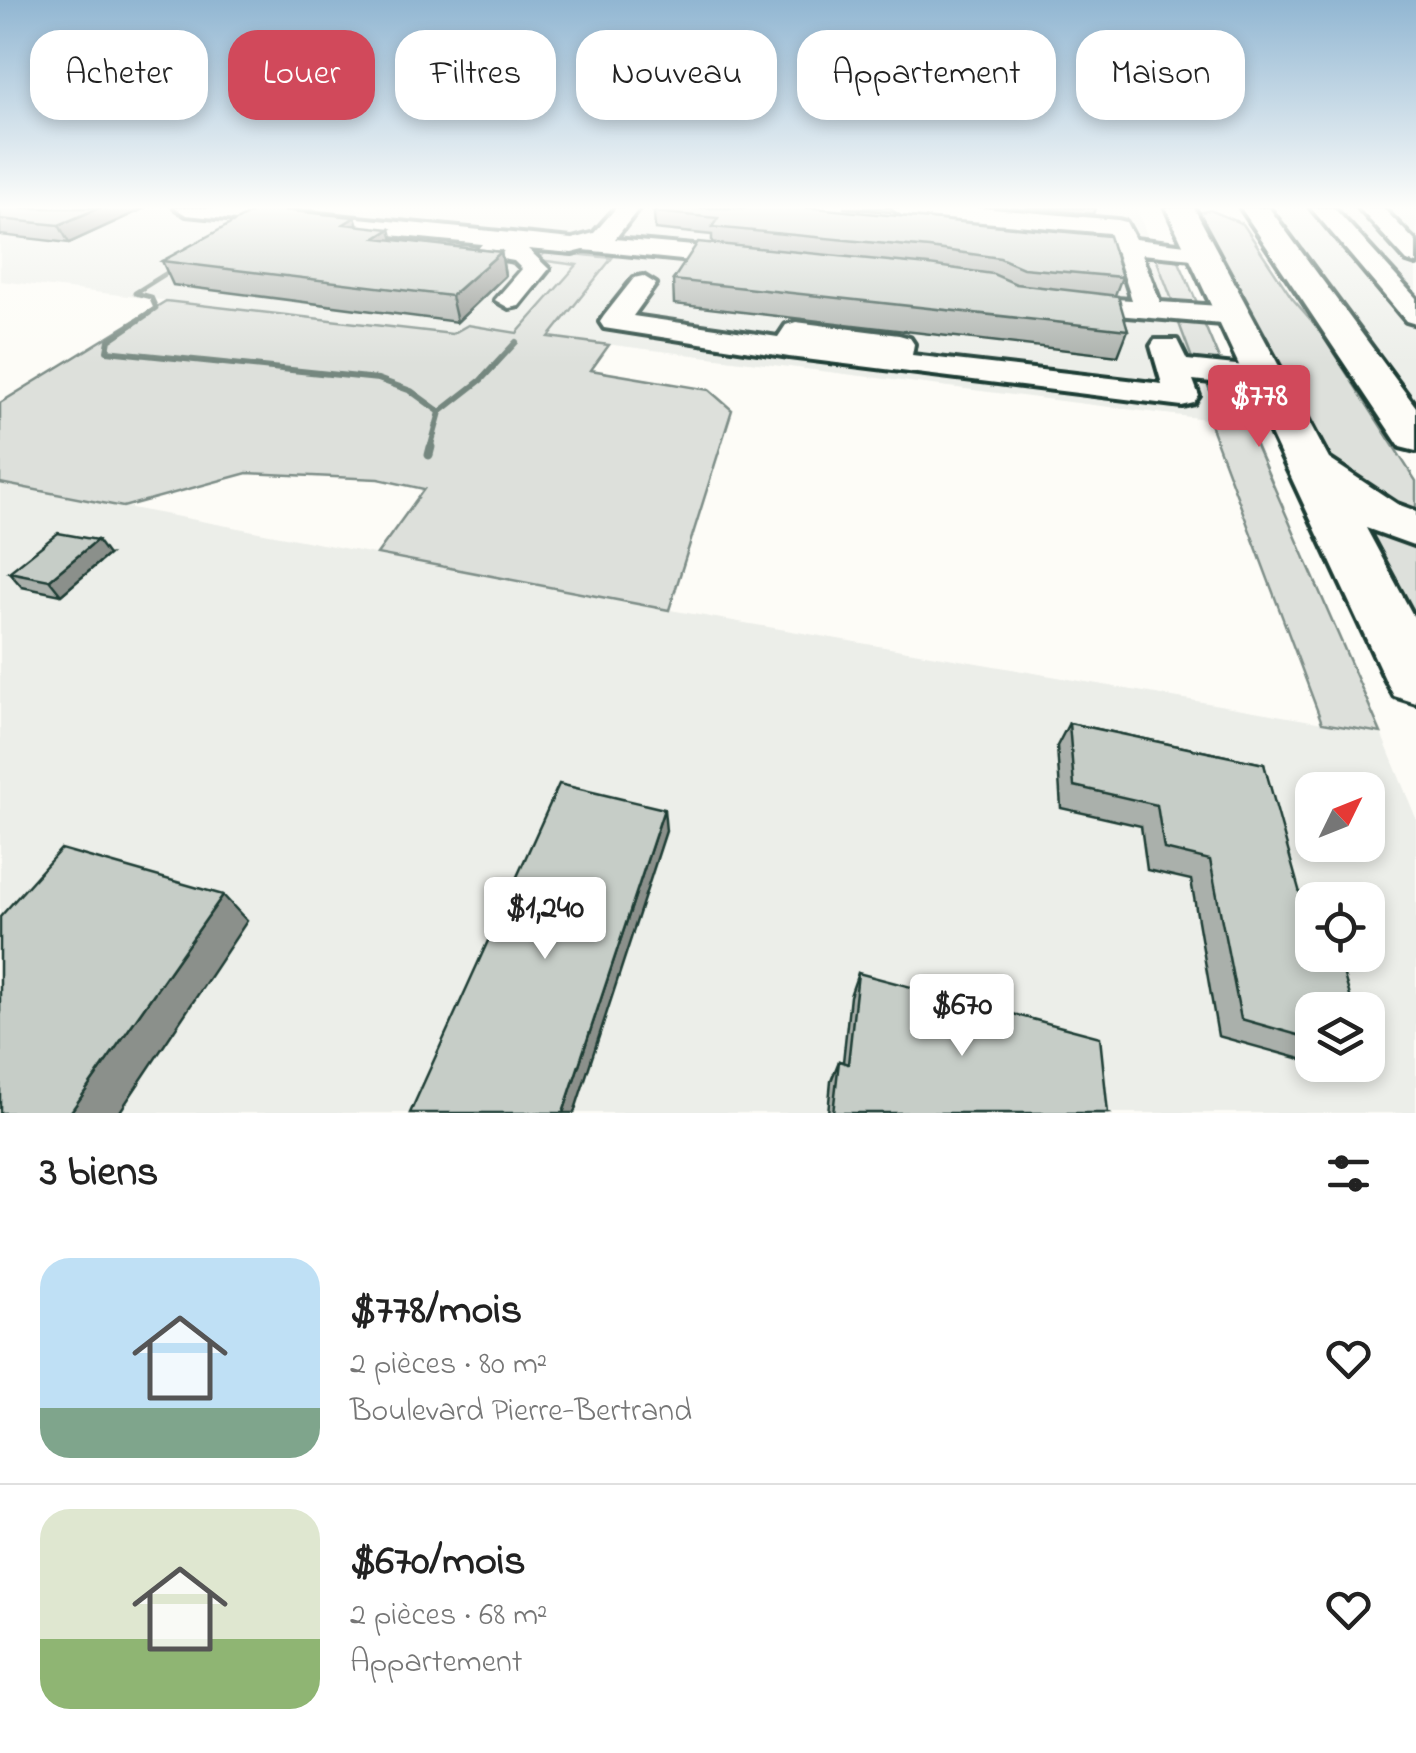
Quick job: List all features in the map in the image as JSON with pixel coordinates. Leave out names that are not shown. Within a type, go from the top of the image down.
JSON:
[{"type":"main road","points":[[1206,260],[1416,679]]},
{"type":"main road","points":[[1291,260],[1415,435]]},
{"type":"main road","points":[[1309,464],[1379,515],[1416,528]]},
{"type":"street","points":[[509,300],[536,269],[533,260]]},
{"type":"street","points":[[760,260],[771,261]]},
{"type":"street","points":[[644,284],[614,322],[789,348],[796,331],[899,344],[895,362],[1182,396],[1132,260]]},
{"type":"street","points":[[1369,260],[1412,307]]},
{"type":"street","points":[[1045,301],[1153,316],[1234,316]]},
{"type":"street","points":[[1174,368],[1265,378]]},
{"type":"shaded area","points":[[0,260],[605,260],[578,264],[517,333],[468,325],[452,334],[0,281]]},
{"type":"shaded area","points":[[539,260],[610,260],[549,337],[609,345],[591,370],[709,390],[732,410],[669,610],[377,554],[424,489],[378,479],[247,473],[123,507],[0,483],[0,403],[166,301],[452,334],[468,325],[517,333],[577,265]]},
{"type":"shaded area","points":[[610,260],[1156,260],[1193,361],[1222,421],[549,337]]},
{"type":"shaded area","points":[[1157,260],[1178,260],[1199,307],[1174,305]]},
{"type":"shaded area","points":[[1221,260],[1267,260],[1317,327],[1416,481],[1416,511],[1396,509],[1342,485]]},
{"type":"shaded area","points":[[1307,260],[1416,260],[1416,410]]},
{"type":"shaded area","points":[[1177,318],[1203,321],[1221,364],[1193,361]]},
{"type":"shaded area","points":[[1208,386],[1231,388],[1381,733],[1322,723],[1208,419],[1222,420]]},
{"type":"shaded area","points":[[0,483],[670,610],[1381,733],[1416,818],[1416,1113],[0,1113]]},
{"type":"shaded area","points":[[1365,527],[1416,547],[1416,640]]},
{"type":"building","points":[[164,260],[492,260],[451,296]]},
{"type":"building","points":[[686,260],[878,260],[929,265],[993,274],[1016,284],[1118,296],[1128,330],[673,280]]},
{"type":"building","points":[[1004,260],[1117,260],[1122,277],[1023,268]]},
{"type":"building","points":[[58,533],[97,540],[49,580],[9,572]]},
{"type":"building","points":[[1069,723],[1264,764],[1297,882],[1295,972],[1343,972],[1349,992],[1295,992],[1295,1034],[1241,1019],[1210,860],[1164,849],[1157,805],[1074,786]]},
{"type":"building","points":[[559,784],[664,809],[563,1113],[410,1113]]},
{"type":"building","points":[[61,849],[223,895],[70,1113],[0,1113],[0,917]]},
{"type":"building","points":[[858,973],[1100,1037],[1108,1113],[833,1113],[839,1061],[848,1064]]},
{"type":"waterway","points":[[146,315],[156,308],[151,297],[135,293],[170,271]]},
{"type":"waterway","points":[[149,313],[109,340],[107,351],[378,379],[411,391],[440,412]]},
{"type":"waterway","points":[[440,412],[481,380],[516,342]]},
{"type":"waterway","points":[[430,449],[440,412]]},
{"type":"waterway","points":[[429,455],[431,447]]}]
